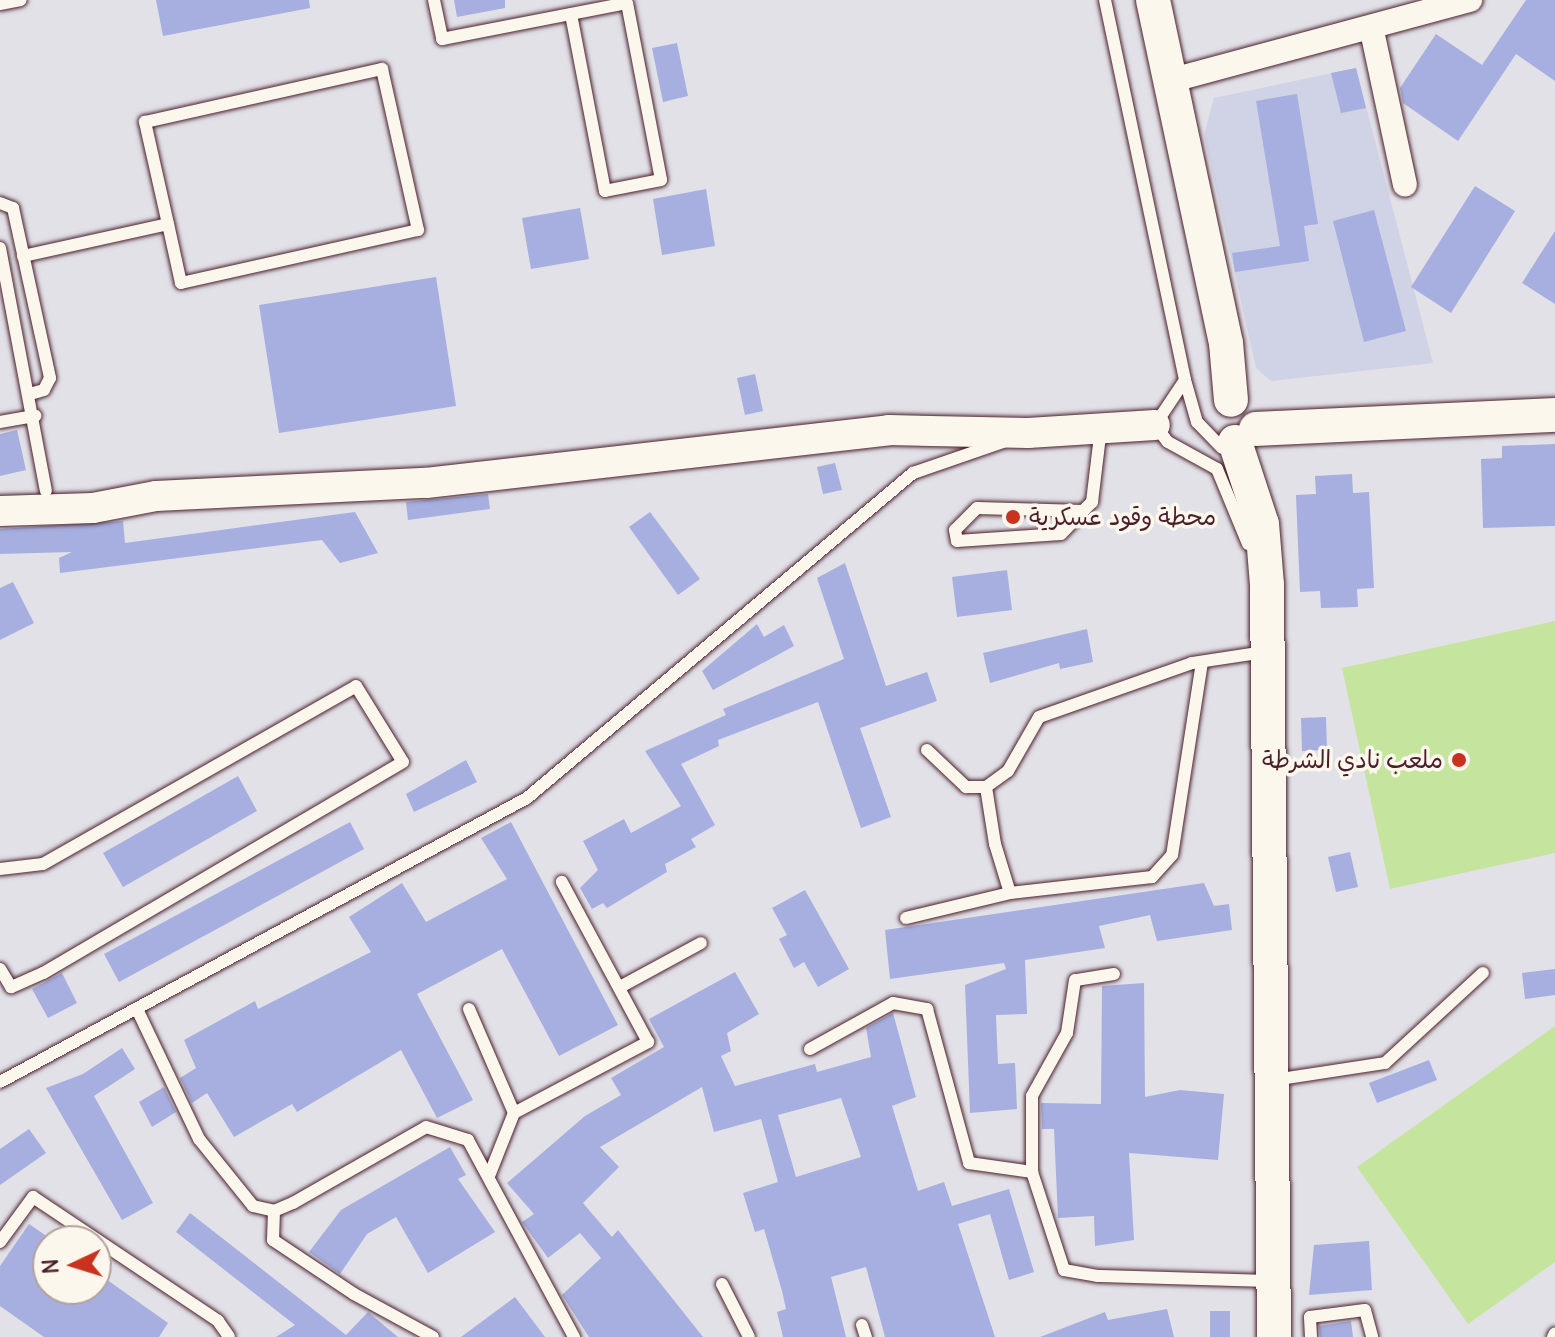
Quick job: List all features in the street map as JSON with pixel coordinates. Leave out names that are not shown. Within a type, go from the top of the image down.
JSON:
[{"type":"main road","points":[[1153,0],[1226,343],[1234,435],[1262,524],[1268,611],[1271,1281],[1274,1337]]},
{"type":"main road","points":[[1234,435],[1555,397]]},
{"type":"main road","points":[[1234,435],[1555,415]]},
{"type":"street","points":[[1169,81],[1372,31],[1470,0]]},
{"type":"street","points":[[1372,31],[1405,185]]},
{"type":"street","points":[[0,493],[46,491],[156,496],[426,483],[889,430],[1028,433],[1155,425]]},
{"type":"street","points":[[0,511],[93,508],[156,496]]},
{"type":"lane","points":[[0,4],[21,0]]},
{"type":"lane","points":[[434,0],[442,39],[627,3],[661,180],[605,191],[571,14]]},
{"type":"lane","points":[[1105,0],[1185,380],[1197,422],[1234,435]]},
{"type":"lane","points":[[382,69],[418,230],[181,283],[168,224],[145,122],[382,69]]},
{"type":"lane","points":[[0,203],[13,208],[50,378],[44,390],[30,394]]},
{"type":"lane","points":[[23,256],[168,224]]},
{"type":"lane","points":[[0,248],[35,416],[46,491]]},
{"type":"lane","points":[[1185,380],[1155,425],[1168,442],[1234,435]]},
{"type":"lane","points":[[0,422],[35,416]]},
{"type":"lane","points":[[1083,511],[977,508],[955,530],[957,541],[1061,534],[1092,502],[1101,428]]},
{"type":"lane","points":[[0,1082],[527,798],[913,473],[1028,433]]},
{"type":"lane","points":[[927,750],[966,787],[986,787],[1008,771],[1039,717],[1202,662],[1268,651]]},
{"type":"lane","points":[[906,918],[1010,893],[1152,877],[1172,855],[1202,662]]},
{"type":"lane","points":[[0,869],[43,864],[356,686],[403,762],[43,973],[11,987],[0,969]]},
{"type":"lane","points":[[986,787],[1010,893]]},
{"type":"lane","points":[[489,1176],[514,1113],[648,1042],[562,882]]},
{"type":"lane","points":[[620,987],[701,943]]},
{"type":"lane","points":[[1271,1081],[1385,1063],[1483,973]]},
{"type":"lane","points":[[1114,974],[1075,980],[1067,1033],[1032,1096],[1032,1172],[1064,1270],[1098,1276],[1271,1281]]},
{"type":"lane","points":[[810,1049],[893,1003],[927,1009],[969,1163],[1032,1172]]},
{"type":"lane","points":[[137,1009],[199,1139],[253,1206],[274,1211],[426,1127],[468,1140],[474,1159],[489,1176],[574,1337]]},
{"type":"lane","points":[[469,1009],[514,1113]]},
{"type":"lane","points":[[0,1242],[33,1197],[218,1321],[229,1337]]},
{"type":"lane","points":[[274,1211],[273,1240],[354,1294],[433,1337]]},
{"type":"lane","points":[[722,1284],[749,1337]]},
{"type":"lane","points":[[1311,1337],[1310,1317],[1365,1310],[1372,1337]]},
{"type":"shaded area","points":[[1356,68],[1433,363],[1271,381],[1256,368],[1204,135],[1214,98]]},
{"type":"green space","name":"ملعب نادي الشرطة","points":[[1555,621],[1555,853],[1390,889],[1342,668]]},
{"type":"green space","points":[[1555,1026],[1555,1262],[1468,1324],[1357,1167]]},
{"type":"building","points":[[156,0],[309,0],[310,8],[163,36]]},
{"type":"building","points":[[454,0],[505,0],[505,8],[457,17]]},
{"type":"building","points":[[1526,0],[1555,0],[1555,81],[1516,54],[1458,141],[1403,103],[1400,88],[1436,34],[1482,65]]},
{"type":"building","points":[[677,43],[688,96],[663,102],[652,48]]},
{"type":"building","points":[[1356,68],[1366,108],[1341,113],[1331,73]]},
{"type":"building","points":[[1297,94],[1318,224],[1304,226],[1309,261],[1235,272],[1232,253],[1280,246],[1256,101]]},
{"type":"building","points":[[1475,186],[1515,211],[1451,313],[1411,287]]},
{"type":"building","points":[[706,189],[715,246],[662,255],[653,199]]},
{"type":"building","points":[[580,208],[589,259],[531,269],[522,218]]},
{"type":"building","points":[[1374,210],[1406,331],[1364,342],[1333,221]]},
{"type":"building","points":[[1555,231],[1555,304],[1522,283]]},
{"type":"building","points":[[436,277],[456,406],[279,433],[259,305]]},
{"type":"building","points":[[755,374],[763,411],[745,415],[737,378]]},
{"type":"building","points":[[17,430],[26,470],[0,476],[0,434]]},
{"type":"building","points":[[1555,444],[1555,526],[1483,528],[1481,459],[1502,458],[1502,446]]},
{"type":"building","points":[[835,463],[842,490],[823,494],[817,467]]},
{"type":"building","points":[[1352,474],[1353,493],[1369,492],[1374,588],[1357,589],[1358,607],[1321,608],[1320,591],[1300,592],[1296,495],[1316,494],[1315,476]]},
{"type":"building","points":[[488,494],[490,509],[408,520],[406,502]]},
{"type":"building","points":[[355,512],[378,553],[340,563],[322,540],[60,573],[59,558],[72,552],[0,554],[0,529],[123,521],[125,543]]},
{"type":"building","points":[[650,512],[700,579],[678,595],[629,527]]},
{"type":"building","points":[[845,563],[886,686],[927,672],[937,701],[860,728],[891,817],[861,828],[818,702],[718,740],[719,746],[681,764],[715,825],[691,839],[696,847],[665,864],[667,872],[607,908],[603,903],[592,909],[580,888],[598,870],[583,841],[624,819],[631,833],[681,806],[645,751],[726,715],[723,709],[844,659],[817,578]]},
{"type":"building","points":[[1007,570],[1012,610],[957,617],[952,577]]},
{"type":"building","points":[[13,582],[34,623],[0,640],[0,588]]},
{"type":"building","points":[[757,624],[764,637],[784,625],[794,646],[713,690],[702,671]]},
{"type":"building","points":[[1087,629],[1093,662],[1060,669],[1059,663],[990,683],[983,653]]},
{"type":"building","points":[[1326,717],[1327,750],[1302,751],[1301,718]]},
{"type":"building","points":[[466,760],[477,782],[414,812],[406,794]]},
{"type":"building","points":[[238,776],[257,811],[123,887],[103,853]]},
{"type":"building","points":[[350,822],[364,849],[119,982],[104,954]]},
{"type":"building","points":[[511,822],[618,1025],[559,1056],[502,949],[417,994],[473,1100],[437,1118],[401,1050],[297,1112],[292,1104],[234,1137],[207,1093],[192,1103],[180,1078],[196,1068],[184,1040],[255,1001],[258,1009],[371,952],[349,917],[402,883],[426,922],[507,879],[481,838]]},
{"type":"building","points":[[1350,852],[1358,887],[1336,892],[1328,857]]},
{"type":"building","points":[[1204,883],[1214,906],[1229,904],[1232,930],[1157,941],[1150,915],[1099,926],[1105,948],[1025,960],[1027,1014],[996,1015],[998,1064],[1015,1063],[1017,1109],[970,1113],[965,985],[1006,969],[1004,963],[890,979],[885,930]]},
{"type":"building","points":[[805,890],[849,969],[818,987],[804,962],[794,968],[779,939],[787,935],[772,908]]},
{"type":"building","points":[[1555,969],[1555,995],[1525,999],[1522,973]]},
{"type":"building","points":[[735,972],[759,1014],[727,1033],[731,1051],[721,1056],[735,1086],[815,1064],[817,1072],[871,1057],[866,1028],[893,1013],[916,1097],[892,1106],[918,1191],[944,1182],[952,1206],[1009,1189],[1034,1272],[1009,1280],[990,1214],[958,1224],[995,1337],[885,1337],[866,1267],[831,1277],[846,1337],[783,1337],[777,1312],[786,1309],[782,1291],[764,1229],[755,1232],[743,1193],[778,1182],[761,1119],[714,1132],[702,1087],[600,1147],[619,1167],[583,1203],[612,1237],[618,1230],[703,1337],[589,1337],[562,1295],[601,1258],[580,1233],[548,1258],[522,1222],[534,1214],[507,1183],[585,1116],[621,1095],[611,1078],[664,1047],[649,1019]],"holes":[[[841,1098],[861,1157],[796,1177],[778,1115]]]},
{"type":"building","points":[[62,973],[77,1003],[48,1018],[32,989]]},
{"type":"building","points":[[1144,983],[1145,1097],[1180,1090],[1224,1094],[1218,1160],[1129,1153],[1134,1240],[1095,1246],[1094,1216],[1058,1218],[1054,1129],[1042,1129],[1041,1103],[1101,1104],[1102,986]]},
{"type":"building","points":[[122,1048],[135,1069],[94,1096],[153,1203],[122,1220],[46,1088],[83,1074]]},
{"type":"building","points":[[1429,1060],[1437,1080],[1377,1103],[1369,1083]]},
{"type":"building","points":[[164,1087],[176,1112],[152,1127],[139,1102]]},
{"type":"building","points":[[29,1129],[46,1153],[0,1185],[0,1149]]},
{"type":"building","points":[[450,1147],[466,1175],[458,1179],[495,1232],[428,1273],[396,1217],[367,1234],[340,1274],[309,1252],[341,1210]]},
{"type":"building","points":[[190,1213],[346,1335],[368,1312],[398,1337],[276,1337],[295,1325],[176,1232]]},
{"type":"building","points":[[29,1224],[32,1226],[32,1305],[112,1305],[112,1283],[168,1323],[159,1337],[44,1337],[0,1306],[0,1266]]},
{"type":"building","points":[[1369,1241],[1372,1290],[1309,1295],[1314,1245]]},
{"type":"building","points":[[515,1297],[545,1337],[461,1337]]},
{"type":"building","points":[[1167,1309],[1174,1337],[1040,1337],[1105,1312],[1108,1320]]},
{"type":"building","points":[[1210,1311],[1230,1311],[1230,1337],[1210,1337]]},
{"type":"building","points":[[1351,1321],[1353,1337],[1320,1337],[1319,1326]]},
{"type":"place","name":"محطة وقود عسكرية","points":[[1013,517]]},
{"type":"place","name":"ملعب نادي الشرطة","points":[[1459,760]]}]
